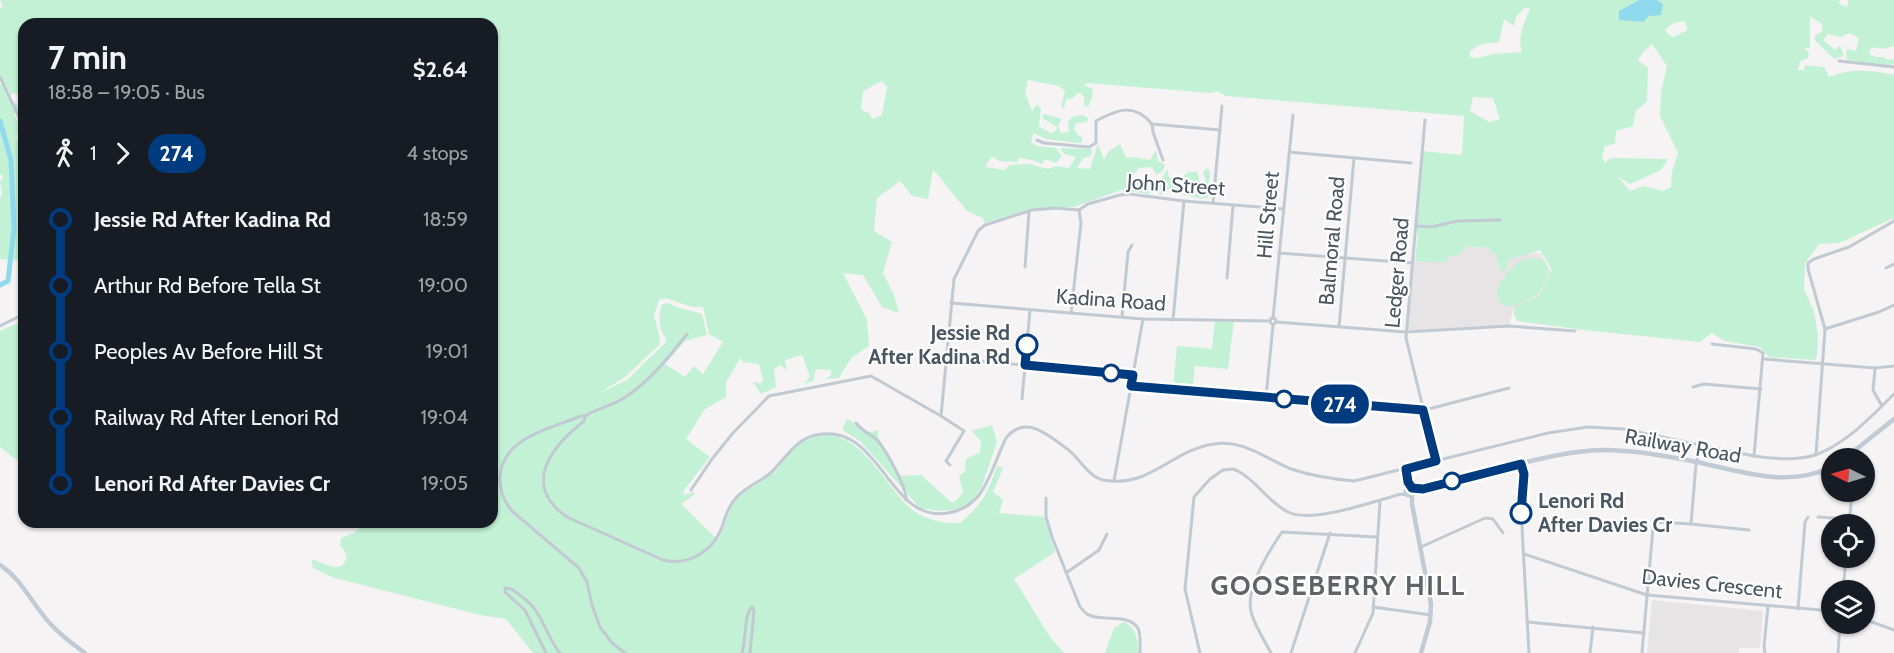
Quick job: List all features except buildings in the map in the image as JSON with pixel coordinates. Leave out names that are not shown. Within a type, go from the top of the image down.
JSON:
[{"type":"street","points":[[1839,61],[1894,68]]},
{"type":"street","points":[[0,77],[18,115]]},
{"type":"street","points":[[1213,203],[1222,106]]},
{"type":"street","points":[[1037,140],[1089,147],[1096,143],[1096,121],[1118,111],[1132,109],[1145,116],[1152,124],[1163,160]]},
{"type":"street","name":"Hill Street","points":[[1266,397],[1293,115]]},
{"type":"street","name":"Ledger Road","points":[[1425,120],[1406,332],[1436,461]]},
{"type":"street","points":[[1152,124],[1220,130]]},
{"type":"street","points":[[1289,152],[1411,163]]},
{"type":"street","name":"Balmoral Road","points":[[1339,327],[1354,158]]},
{"type":"street","name":"John Street","points":[[941,416],[951,303],[956,273],[980,229],[985,225],[1029,211],[1056,208],[1079,210],[1088,204],[1129,194],[1283,209]]},
{"type":"street","points":[[1173,320],[1184,201]]},
{"type":"street","points":[[1227,278],[1233,205]]},
{"type":"street","points":[[1071,313],[1080,223],[1079,210]]},
{"type":"street","points":[[1025,267],[1029,211]]},
{"type":"street","points":[[1416,226],[1431,227],[1458,221],[1500,220]]},
{"type":"street","points":[[1816,454],[1825,329],[1808,269],[1809,263],[1814,259],[1849,247],[1894,221]]},
{"type":"street","points":[[1122,317],[1128,252],[1132,245]]},
{"type":"street","points":[[1279,253],[1412,263]]},
{"type":"street","points":[[1886,268],[1894,264]]},
{"type":"street","name":"Kadina Road","points":[[951,303],[1143,319],[1273,322],[1406,332],[1506,326],[1575,331]]},
{"type":"street","points":[[1825,329],[1894,305]]},
{"type":"street","points":[[1022,399],[1030,310]]},
{"type":"street","points":[[0,326],[18,317]]},
{"type":"street","points":[[1114,481],[1143,319]]},
{"type":"street","points":[[625,653],[612,644],[600,627],[587,582],[579,568],[512,511],[505,501],[500,486],[500,474],[503,462],[517,444],[623,399],[667,360],[687,334]]},
{"type":"street","points":[[1712,344],[1759,349],[1763,353],[1754,456]]},
{"type":"street","points":[[946,358],[1133,375]]},
{"type":"street","points":[[1764,359],[1875,368],[1894,366]]},
{"type":"street","points":[[1875,368],[1873,390],[1882,406]]},
{"type":"street","points":[[691,490],[733,433],[769,396],[871,376],[964,431],[946,461],[950,465]]},
{"type":"street","points":[[1693,387],[1704,384],[1761,390]]},
{"type":"street","points":[[1131,386],[1423,410],[1509,388]]},
{"type":"street","points":[[585,416],[584,421],[549,457],[543,481],[545,492],[560,512],[576,522],[668,561],[684,561],[707,549],[716,539],[728,509],[736,498],[770,474],[796,445],[818,435],[837,435],[853,441],[878,465],[906,500],[920,510],[937,514],[952,512],[969,505],[980,494],[1006,438],[1016,429],[1023,427],[1035,428],[1047,434],[1066,448],[1099,479],[1114,481],[1137,479],[1195,449],[1220,443],[1246,447],[1290,468],[1324,478],[1354,481],[1548,433],[1588,427],[1623,429],[1754,456],[1803,458],[1839,442],[1894,394]]},
{"type":"street","points":[[1861,448],[1894,419]]},
{"type":"street","points":[[856,423],[881,446],[905,490],[906,500]]},
{"type":"street","points":[[1691,524],[1701,444]]},
{"type":"street","name":"Railway Road","points":[[1409,492],[1523,463],[1603,450],[1666,456],[1762,476],[1790,478],[1821,472]]},
{"type":"street","points":[[1523,463],[1521,509],[1529,653]]},
{"type":"street","points":[[1406,469],[1431,604],[1428,630],[1421,653]]},
{"type":"street","points":[[1200,653],[1185,589],[1194,497],[1210,479],[1223,470],[1238,471],[1288,512],[1304,517],[1380,501],[1409,492]]},
{"type":"street","points":[[1046,498],[1046,517],[1080,607],[1088,615],[1131,622],[1137,628],[1140,636],[1140,653]]},
{"type":"street","points":[[1355,653],[1373,614],[1380,501]]},
{"type":"street","points":[[1798,609],[1805,522],[1808,517]]},
{"type":"street","points":[[1421,547],[1485,518],[1493,519],[1503,533]]},
{"type":"street","points":[[1642,653],[1654,525],[1659,522],[1749,530]]},
{"type":"street","points":[[1271,653],[1251,614],[1250,604],[1259,570],[1282,532],[1377,537]]},
{"type":"street","points":[[1291,653],[1330,533]]},
{"type":"street","points":[[1066,573],[1099,550],[1107,534]]},
{"type":"street","name":"Davies Crescent","points":[[1524,554],[1647,595],[1821,610]]},
{"type":"street","points":[[0,565],[19,582],[53,627],[81,652]]},
{"type":"street","points":[[546,653],[525,610],[505,592],[505,588],[513,590],[533,605],[560,653]]},
{"type":"street","points":[[1765,653],[1768,606]]},
{"type":"street","points":[[742,653],[746,637],[747,613],[752,607],[754,610],[750,653]]},
{"type":"street","points":[[1373,607],[1431,615]]},
{"type":"street","points":[[1527,622],[1644,633]]},
{"type":"street","points":[[1875,623],[1894,630]]},
{"type":"street","points":[[1590,653],[1593,627]]},
{"type":"street","points":[[1838,653],[1839,634]]},
{"type":"shaded area","points":[[1466,246],[1541,254],[1551,272],[1539,295],[1513,310],[1509,326],[1406,332],[1412,262],[1458,255]]},
{"type":"shaded area","points":[[1652,600],[1763,611],[1760,648],[1739,648],[1739,653],[1647,653]]},
{"type":"green space","points":[[0,0],[1639,0],[1619,11],[1619,19],[1642,22],[1663,4],[1657,0],[1840,0],[1839,4],[1847,7],[1849,0],[1894,0],[1894,48],[1893,46],[1884,49],[1871,47],[1869,54],[1894,59],[1894,64],[1870,64],[1846,59],[1847,49],[1856,51],[1859,38],[1849,33],[1841,37],[1828,34],[1823,40],[1835,50],[1840,45],[1844,56],[1834,59],[1815,40],[1815,35],[1822,32],[1822,24],[1810,16],[1810,48],[1804,48],[1809,53],[1808,58],[1800,61],[1798,70],[1804,70],[1805,65],[1824,67],[1829,77],[1845,72],[1861,71],[1894,75],[1894,218],[1839,243],[1819,244],[1805,263],[1804,290],[1814,311],[1818,334],[1815,360],[1769,357],[1760,347],[1725,341],[1712,333],[1700,342],[1517,321],[1514,308],[1539,296],[1552,270],[1540,250],[1510,259],[1504,271],[1500,270],[1496,254],[1491,253],[1489,248],[1467,246],[1458,255],[1448,257],[1446,263],[1415,261],[1418,231],[1415,231],[1422,151],[1462,155],[1464,116],[1226,96],[1219,91],[1211,93],[1088,83],[1083,85],[1093,89],[1088,107],[1084,105],[1081,93],[1078,93],[1066,100],[1064,108],[1061,107],[1065,91],[1059,86],[1028,80],[1025,93],[1032,111],[1037,104],[1041,109],[1039,127],[1051,133],[1057,130],[1057,127],[1042,118],[1044,114],[1062,119],[1058,126],[1061,133],[1069,132],[1068,122],[1072,117],[1083,115],[1088,118],[1087,122],[1076,123],[1074,129],[1082,137],[1082,142],[1046,139],[1033,133],[1031,143],[1056,148],[1062,156],[1056,163],[1046,159],[1042,164],[1019,158],[1017,162],[999,161],[992,156],[985,167],[1005,170],[1009,165],[1030,164],[1048,169],[1057,166],[1069,168],[1076,157],[1064,154],[1060,148],[1092,149],[1091,156],[1083,158],[1077,168],[1090,169],[1098,144],[1104,160],[1108,152],[1120,144],[1126,158],[1150,160],[1156,150],[1158,161],[1165,165],[1162,172],[1156,174],[1152,167],[1139,168],[1131,178],[1140,182],[1160,182],[1167,169],[1169,177],[1182,184],[1181,178],[1189,172],[1197,172],[1201,186],[1206,181],[1203,172],[1207,168],[1210,172],[1208,198],[1189,196],[1170,188],[1161,195],[1153,189],[1149,194],[1121,190],[1074,207],[1034,209],[984,223],[983,218],[967,211],[933,169],[928,199],[912,196],[900,181],[877,198],[874,231],[892,242],[883,273],[894,295],[899,313],[882,307],[863,275],[843,273],[867,320],[869,346],[851,358],[839,378],[826,379],[831,375],[831,370],[816,369],[813,381],[804,384],[810,377],[802,355],[785,360],[787,370],[780,365],[774,369],[776,387],[761,394],[753,382],[761,383],[763,380],[759,364],[743,362],[740,358],[726,383],[726,397],[705,409],[686,439],[710,457],[684,490],[683,495],[694,492],[695,494],[681,504],[718,540],[737,499],[778,468],[799,444],[820,435],[836,436],[851,443],[876,467],[909,507],[926,518],[940,522],[960,523],[983,498],[997,466],[1003,468],[993,492],[1003,500],[999,513],[1044,517],[1055,552],[1014,579],[1050,637],[1064,653],[533,653],[506,619],[480,615],[335,578],[313,568],[311,559],[333,567],[342,566],[347,558],[340,546],[341,538],[360,528],[498,528],[498,18],[18,18],[18,95],[14,93],[11,95],[0,74],[0,10],[3,6]],"holes":[[[1525,7],[1530,9],[1521,35],[1522,52],[1470,57],[1470,51],[1481,44],[1499,42],[1504,19],[1514,26],[1516,17]],[[1683,21],[1686,23],[1687,30],[1674,37],[1668,34],[1665,29],[1674,23]],[[1652,44],[1667,66],[1661,92],[1660,116],[1678,153],[1672,172],[1671,187],[1663,191],[1643,186],[1630,191],[1617,176],[1630,184],[1661,170],[1668,159],[1610,158],[1605,163],[1602,157],[1605,146],[1615,144],[1616,131],[1633,126],[1636,111],[1647,101],[1648,68],[1638,60]],[[882,81],[887,87],[882,115],[872,119],[870,114],[861,109],[863,91]],[[1473,97],[1493,98],[1500,119],[1489,122],[1470,111]],[[666,298],[692,307],[703,307],[709,334],[723,342],[703,374],[694,366],[685,377],[665,364],[685,341],[707,335],[702,314],[669,303],[662,304],[660,321],[661,330],[666,338],[665,343],[627,380],[598,394],[625,377],[659,345],[660,339],[654,315],[659,300]]]},
{"type":"green space","points":[[0,84],[6,87],[7,97],[18,105],[18,112],[14,114],[18,122],[16,139],[18,140],[18,261],[0,259],[0,198],[2,195],[0,180],[3,175],[0,175]]},
{"type":"green space","points":[[1529,258],[1542,260],[1548,269],[1540,291],[1526,301],[1515,305],[1509,306],[1501,303],[1497,293],[1501,282],[1513,267]]},
{"type":"green space","points":[[1215,320],[1234,320],[1228,369],[1195,366],[1192,391],[1173,389],[1177,346],[1212,349]]},
{"type":"green space","points":[[18,323],[18,461],[0,447],[0,331]]},
{"type":"green space","points":[[847,419],[869,432],[878,430],[878,437],[901,476],[921,475],[952,503],[963,492],[959,476],[965,471],[966,459],[980,452],[981,441],[972,431],[992,425],[997,442],[981,489],[969,504],[953,510],[920,508],[860,441],[842,430]]},
{"type":"green space","points":[[1124,622],[1134,631],[1139,653],[1105,653],[1114,628]]},
{"type":"water","points":[[1639,0],[1657,0],[1663,4],[1661,15],[1649,16],[1643,22],[1619,20],[1619,11]]},
{"type":"waterway","points":[[0,121],[11,160],[14,228],[8,281],[0,285]]},
{"type":"bus line","name":"274","points":[[1027,345],[1025,365],[1133,375],[1131,386],[1423,410],[1436,461],[1406,469],[1408,482],[1412,488],[1423,489],[1521,464],[1524,474],[1521,513]]},
{"type":"place","name":"Jessie Rd After Kadina Rd","points":[[1027,345]]},
{"type":"place","name":"Lenori Rd After Davies Cr","points":[[1521,513]]},
{"type":"district","name":"GOOSEBERRY HILL","points":[[1338,586]]}]
